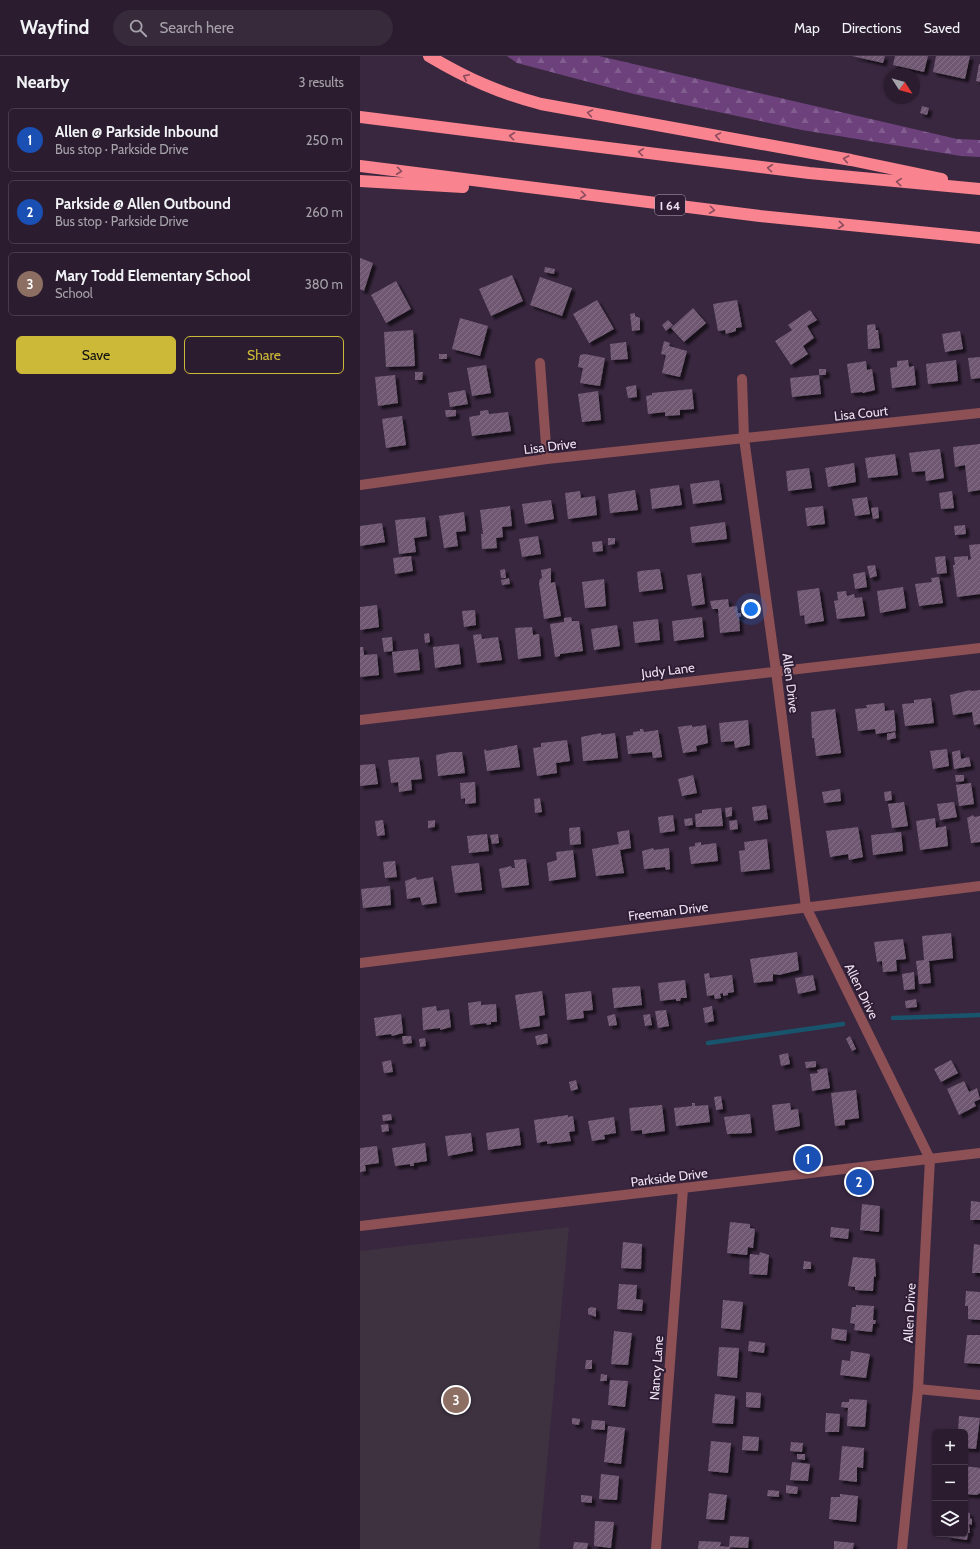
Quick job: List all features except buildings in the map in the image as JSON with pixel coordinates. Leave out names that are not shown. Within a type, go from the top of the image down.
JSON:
[{"type":"highway","points":[[429,56],[454,71],[486,86],[508,95],[541,104],[851,160],[980,188]]},
{"type":"highway","points":[[360,118],[809,173],[980,188]]},
{"type":"highway","name":"I 64","points":[[360,166],[559,192],[890,230],[980,238]]},
{"type":"highway","points":[[360,181],[559,192]]},
{"type":"street","points":[[540,363],[547,460]]},
{"type":"street","name":"Allen Drive","points":[[742,379],[744,438],[806,907],[930,1159],[918,1389],[902,1549]]},
{"type":"street","name":"Lisa Court","points":[[744,438],[980,413]]},
{"type":"street","name":"Lisa Drive","points":[[360,485],[547,460],[744,438]]},
{"type":"street","name":"Judy Lane","points":[[360,720],[980,648]]},
{"type":"street","name":"Freeman Drive","points":[[360,963],[980,886]]},
{"type":"street","name":"Parkside Drive","points":[[360,1226],[980,1153]]},
{"type":"street","name":"Nancy Lane","points":[[656,1549],[683,1189]]},
{"type":"street","points":[[918,1389],[980,1395]]},
{"type":"shaded area","points":[[569,1227],[539,1549],[360,1549],[360,1251]]},
{"type":"green space","points":[[507,56],[599,56],[957,139],[980,140],[980,157],[961,156],[802,130],[634,94],[517,63]]},
{"type":"waterway","points":[[893,1018],[980,1015]]},
{"type":"waterway","points":[[708,1043],[843,1024]]},
{"type":"place","name":"Allen @ Parkside Inbound","points":[[808,1159]]},
{"type":"place","name":"Parkside @ Allen Outbound","points":[[859,1182]]},
{"type":"place","name":"Mary Todd Elementary School","points":[[456,1400]]}]
